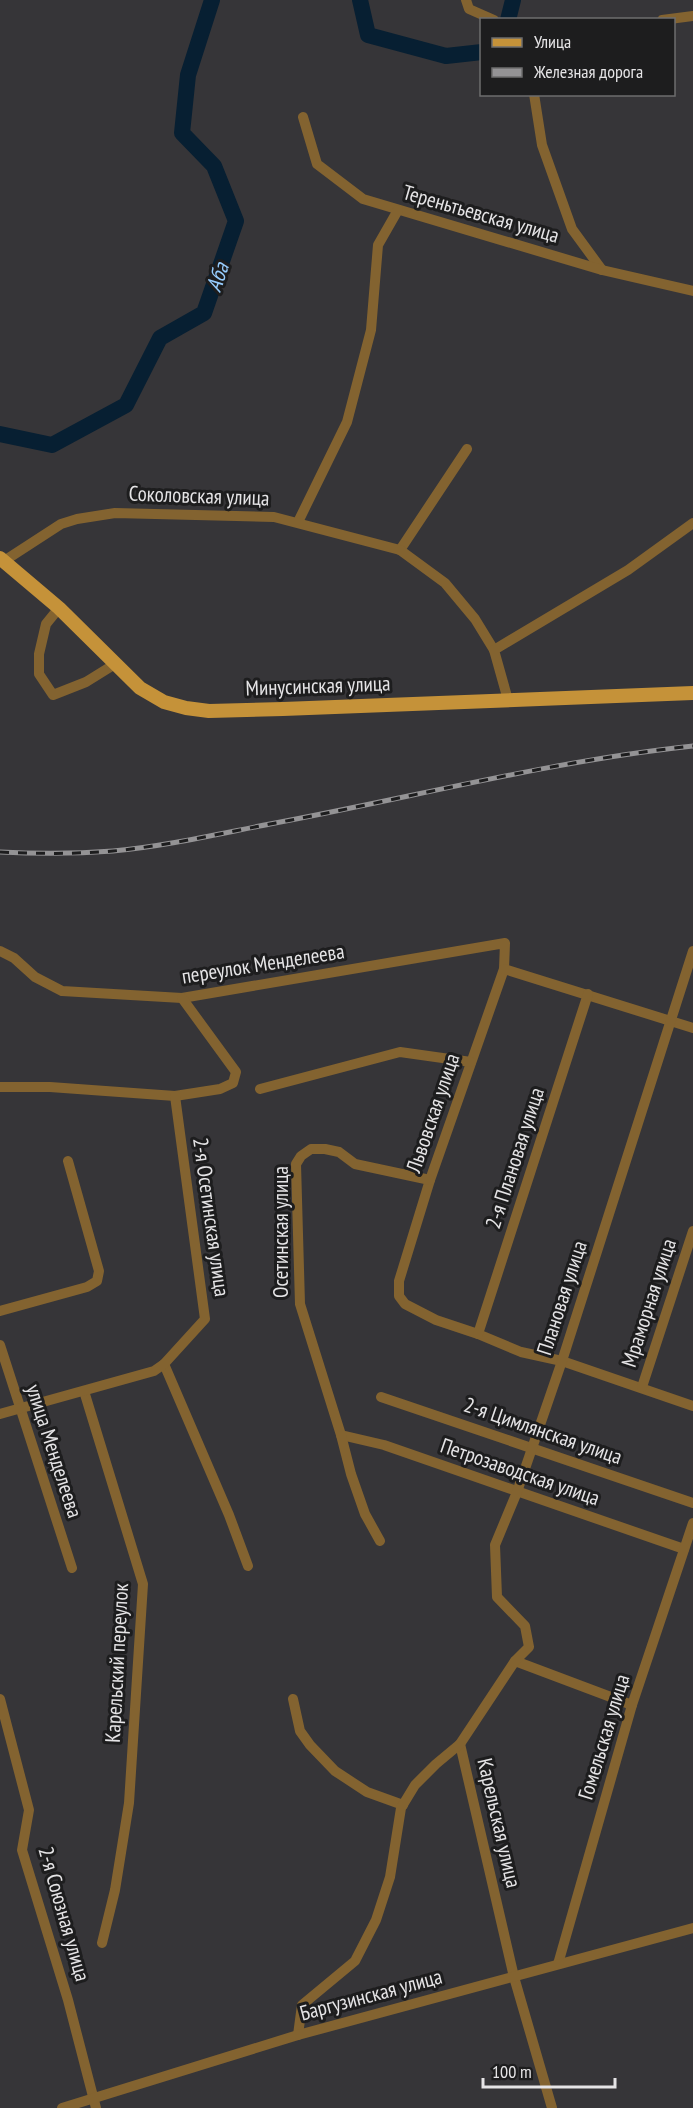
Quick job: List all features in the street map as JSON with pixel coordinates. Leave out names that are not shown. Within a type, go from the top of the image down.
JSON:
[{"type":"main road","name":"Минусинская улица","points":[[2,559],[59,608],[140,688],[164,702],[198,710],[283,709],[693,693]]},
{"type":"street","points":[[466,0],[469,9],[489,18]]},
{"type":"street","points":[[675,18],[693,16]]},
{"type":"street","points":[[534,96],[542,145],[572,229],[603,270]]},
{"type":"street","name":"Тереньтьевская улица","points":[[303,117],[317,164],[363,199],[603,270],[693,291]]},
{"type":"street","points":[[298,522],[346,422],[370,330],[378,245],[398,210]]},
{"type":"street","points":[[400,549],[466,449]]},
{"type":"street","name":"Соколовская улица","points":[[2,559],[61,524],[115,513],[261,515],[298,522],[400,549],[445,583],[475,619],[494,651],[508,700]]},
{"type":"street","points":[[494,651],[628,570],[693,522]]},
{"type":"street","points":[[59,608],[46,624],[39,654],[39,674],[53,696],[86,682],[115,664]]},
{"type":"street","name":"Львовская улица","points":[[478,1334],[436,1320],[405,1304],[399,1296],[399,1281],[430,1180],[504,969],[506,943]]},
{"type":"street","name":"переулок Менделеева","points":[[0,951],[14,958],[35,977],[62,991],[182,998],[506,943]]},
{"type":"street","name":"Плановая улица","points":[[514,1661],[528,1647],[525,1626],[497,1597],[495,1545],[517,1492],[562,1361],[693,951]]},
{"type":"street","points":[[504,969],[693,1028]]},
{"type":"street","name":"2-я Плановая улица","points":[[478,1334],[588,994]]},
{"type":"street","points":[[0,1087],[50,1087],[175,1096],[220,1089],[233,1083],[236,1072],[182,998]]},
{"type":"street","points":[[260,1089],[400,1052],[471,1062]]},
{"type":"street","name":"2-я Осетинская улица","points":[[164,1364],[205,1319],[175,1096]]},
{"type":"street","name":"Осетинская улица","points":[[380,1541],[365,1514],[351,1474],[300,1304],[296,1164],[301,1156],[311,1149],[325,1149],[339,1152],[355,1164],[430,1180]]},
{"type":"street","points":[[0,1311],[87,1287],[98,1281],[99,1271],[68,1161]]},
{"type":"street","name":"Мраморная улица","points":[[642,1387],[693,1231]]},
{"type":"street","points":[[478,1334],[521,1352],[562,1361],[693,1406]]},
{"type":"street","name":"улица Менделеева","points":[[0,1345],[72,1568]]},
{"type":"street","points":[[0,1414],[154,1371],[164,1364],[248,1566]]},
{"type":"street","name":"Карельский переулок","points":[[84,1391],[143,1584],[129,1803],[115,1890],[102,1943]]},
{"type":"street","name":"2-я Цимлянская улица","points":[[381,1397],[693,1503]]},
{"type":"street","name":"Петрозаводская улица","points":[[341,1435],[384,1445],[684,1549]]},
{"type":"street","name":"Гомельская улица","points":[[558,1964],[632,1705],[693,1523]]},
{"type":"street","points":[[460,1744],[514,1661],[632,1705]]},
{"type":"street","points":[[293,1699],[300,1731],[335,1771],[367,1792],[403,1805]]},
{"type":"street","name":"2-я Союзная улица","points":[[0,1702],[29,1810],[22,1850],[68,2000],[94,2103]]},
{"type":"street","name":"Карельская улица","points":[[298,2035],[302,2005],[355,1961],[376,1920],[390,1877],[403,1805],[415,1785],[435,1764],[460,1744],[514,1977],[552,2108]]},
{"type":"street","name":"Баргузинская улица","points":[[62,2108],[94,2103],[298,2035],[693,1928]]},
{"type":"waterway","name":"Аба","points":[[0,434],[52,445],[126,405],[160,338],[204,313],[236,221],[214,166],[182,133],[188,75],[212,0]]},
{"type":"waterway","name":"Аба","points":[[360,0],[368,35],[446,56],[480,52]]},
{"type":"waterway","name":"Аба","points":[[508,18],[513,0]]},
{"type":"railway","points":[[0,852],[85,853],[153,846],[323,814],[533,770],[693,746]]}]
